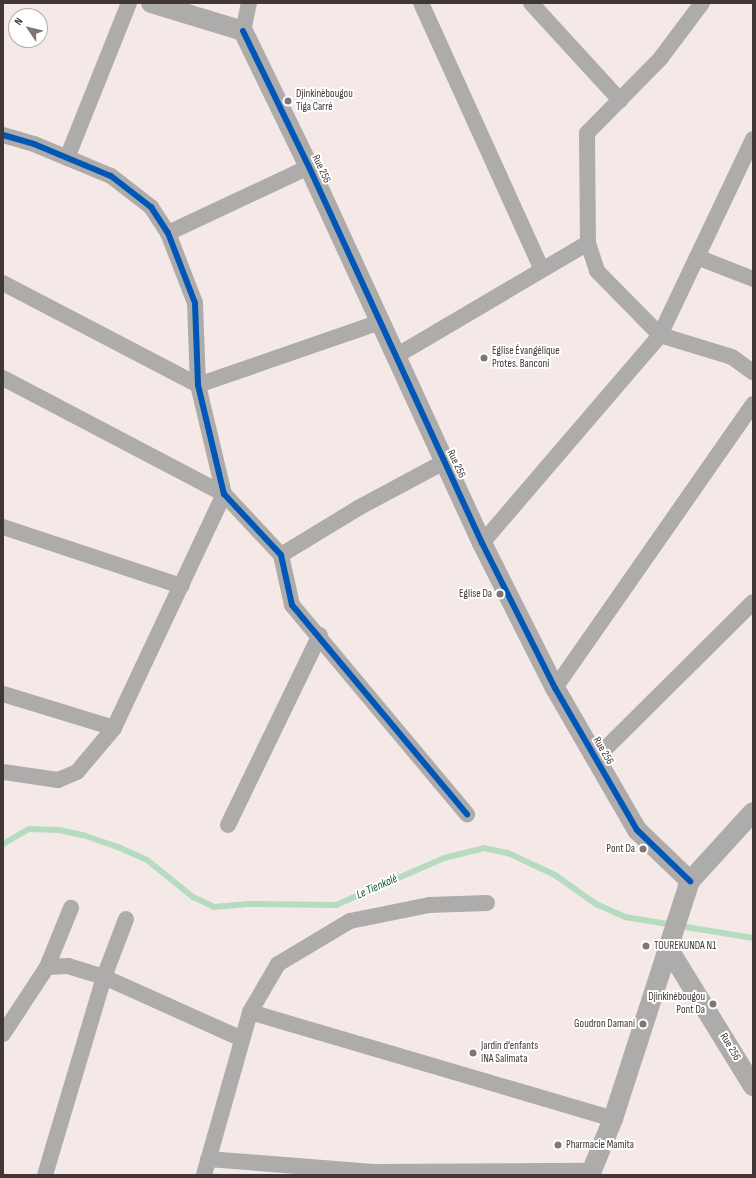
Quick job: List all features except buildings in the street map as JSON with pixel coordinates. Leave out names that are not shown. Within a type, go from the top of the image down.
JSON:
[{"type":"street","points":[[67,158],[129,3]]},
{"type":"street","points":[[151,3],[243,31],[249,3]]},
{"type":"street","points":[[421,3],[542,270]]},
{"type":"street","points":[[531,3],[620,100]]},
{"type":"street","points":[[702,3],[660,59],[587,133],[588,243],[597,271],[660,335],[732,357],[753,372]]},
{"type":"street","name":"Rue 256","points":[[243,31],[310,167],[482,543],[555,688],[637,830],[690,881]]},
{"type":"street","points":[[3,135],[67,158],[111,176],[151,206],[168,233],[195,302],[198,385],[224,494],[114,728],[76,772],[58,780],[3,772]]},
{"type":"street","points":[[482,543],[660,335],[753,139]]},
{"type":"street","points":[[168,233],[310,167]]},
{"type":"street","points":[[396,356],[588,243]]},
{"type":"street","points":[[697,257],[753,279]]},
{"type":"street","points":[[3,283],[198,385],[380,322]]},
{"type":"street","points":[[3,378],[224,494],[281,555],[292,605],[320,635],[467,814]]},
{"type":"street","points":[[555,688],[753,404]]},
{"type":"street","points":[[281,555],[360,507],[444,462]]},
{"type":"street","points":[[3,527],[181,586]]},
{"type":"street","points":[[596,758],[753,602]]},
{"type":"street","points":[[228,825],[320,635]]},
{"type":"street","points":[[3,694],[114,728]]},
{"type":"street","points":[[208,1159],[373,1174],[591,1173],[613,1119],[690,881],[753,812]]},
{"type":"street","points":[[204,1175],[250,1012],[278,964],[350,921],[429,905],[487,903]]},
{"type":"street","points":[[3,1034],[47,967],[71,908]]},
{"type":"street","points":[[45,1175],[104,977],[126,918]]},
{"type":"street","name":"Rue 256","points":[[668,948],[753,1086]]},
{"type":"street","points":[[47,967],[68,966],[104,977],[242,1039]]},
{"type":"street","points":[[250,1012],[613,1119]]},
{"type":"waterway","name":"Le Tienkolé","points":[[3,844],[29,829],[59,830],[83,835],[118,847],[147,860],[193,897],[214,907],[248,904],[336,905],[444,858],[484,848],[508,853],[555,875],[596,904],[625,917],[753,938]]},
{"type":"cycle path","points":[[243,31],[309,167],[482,543],[555,688],[637,830],[690,881]]},
{"type":"cycle path","points":[[3,135],[34,144],[111,176],[151,207],[168,233],[195,303],[198,385],[224,494],[281,555],[292,605],[467,814]]},
{"type":"place","name":"Djinkinèbougou Tiga Carré","points":[[288,101]]},
{"type":"place","name":"Eglise Évangélique Protes. Banconi","points":[[484,358]]},
{"type":"place","name":"Eglise Da","points":[[500,594]]},
{"type":"place","name":"Pont Da","points":[[643,849]]},
{"type":"place","name":"TOUREKUNDA N1","points":[[646,946]]},
{"type":"place","name":"Djinkinèbougou Pont Da","points":[[713,1004]]},
{"type":"place","name":"Goudron Damani","points":[[643,1024]]},
{"type":"place","name":"Jardin d'enfants INA Salimata","points":[[473,1053]]},
{"type":"place","name":"Pharmacie Mamita","points":[[558,1145]]}]
